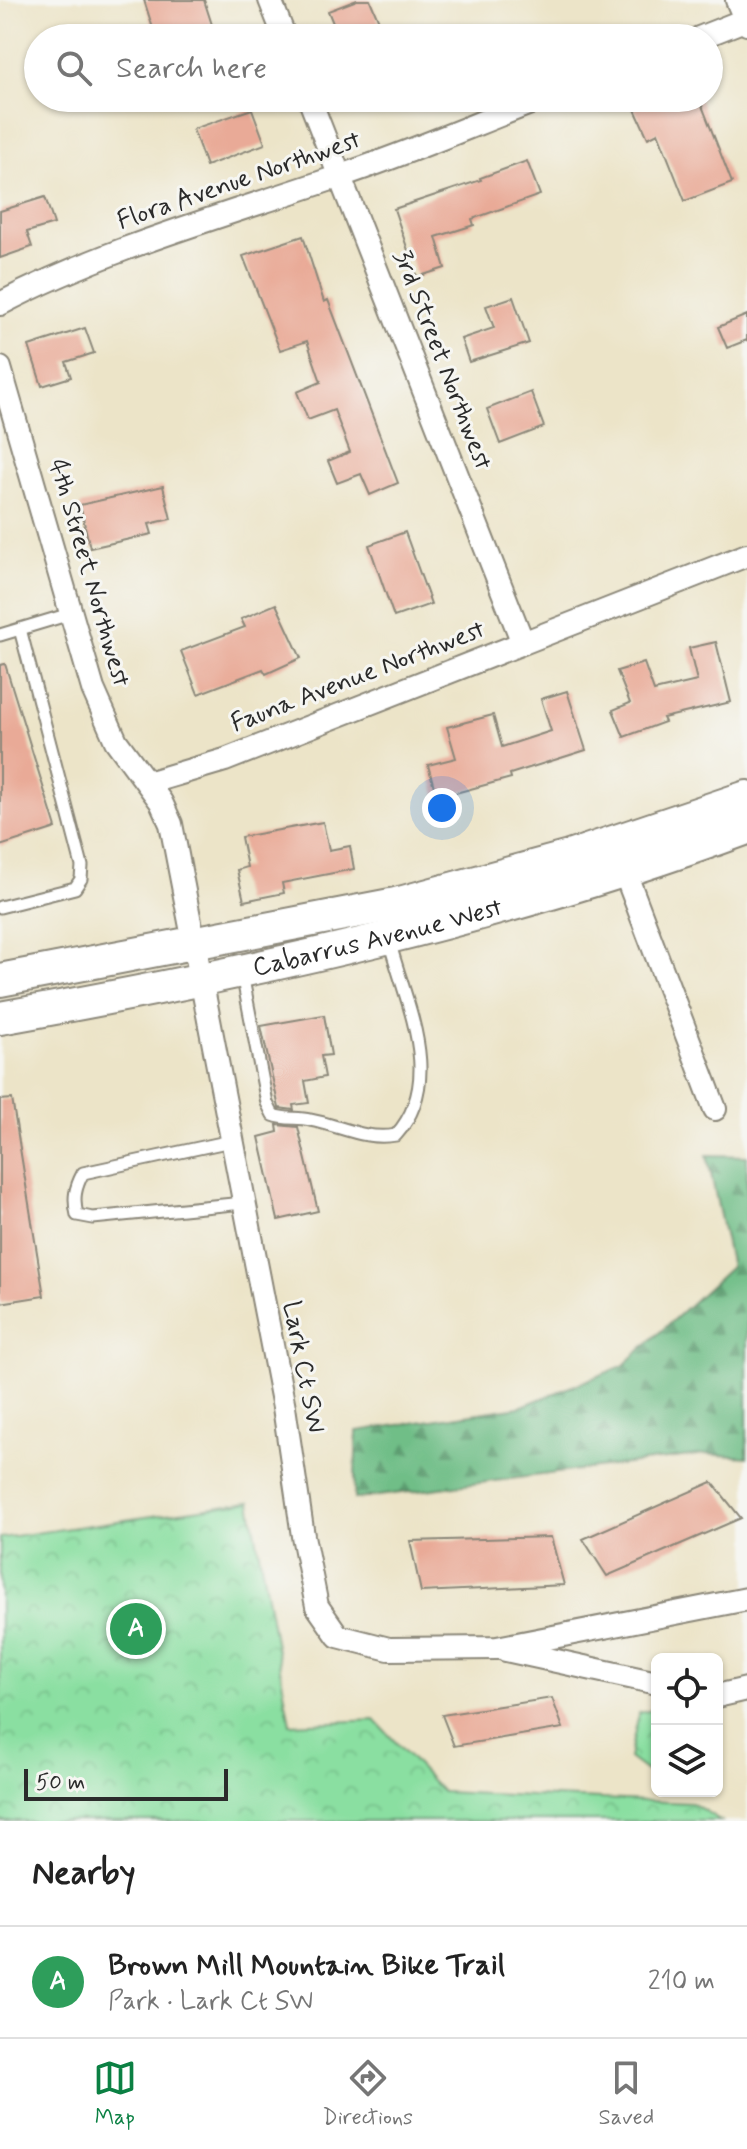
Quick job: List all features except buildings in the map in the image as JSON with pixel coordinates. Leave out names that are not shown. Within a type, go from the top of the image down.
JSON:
[{"type":"main road","name":"Cabarrus Avenue West","points":[[0,980],[358,913],[461,888],[741,809]]},
{"type":"main road","name":"Cabarrus Avenue West","points":[[0,1018],[200,982],[388,939],[624,870],[741,809]]},
{"type":"street","points":[[270,0],[279,24]]},
{"type":"street","points":[[723,26],[744,16]]},
{"type":"street","name":"3rd Street Northwest","points":[[315,112],[523,643]]},
{"type":"street","name":"Flora Avenue Northwest","points":[[0,304],[45,280],[187,227],[340,176],[507,112]]},
{"type":"street","name":"4th Street Northwest","points":[[0,368],[70,614],[107,724],[147,783]]},
{"type":"street","name":"Fauna Avenue Northwest","points":[[147,783],[225,760],[747,555]]},
{"type":"street","points":[[147,783],[171,824],[193,945]]},
{"type":"street","points":[[624,870],[715,1109]]},
{"type":"street","name":"Lark Ct SW","points":[[193,945],[284,1407],[317,1606],[338,1636],[389,1649],[497,1648],[747,1599]]},
{"type":"street","name":"Lark Ct SW","points":[[497,1648],[651,1682]]},
{"type":"street","points":[[723,1695],[747,1689]]},
{"type":"lane","points":[[0,635],[70,614]]},
{"type":"lane","points":[[0,907],[75,888],[81,879],[82,866],[20,629]]},
{"type":"lane","points":[[242,973],[267,1103],[273,1115],[287,1120],[307,1119],[379,1138],[396,1135],[419,1099],[423,1074],[415,1031],[388,939]]},
{"type":"lane","points":[[231,1141],[83,1173],[75,1189],[74,1204],[77,1215],[93,1218],[243,1203]]},
{"type":"green space","points":[[707,1155],[747,1156],[747,1457],[705,1454],[354,1499],[357,1431],[520,1407],[623,1366],[731,1267]]},
{"type":"green space","points":[[250,1502],[290,1724],[375,1720],[442,1792],[692,1803],[721,1821],[0,1821],[0,1538]]},
{"type":"green space","points":[[651,1710],[651,1774],[629,1758],[639,1713]]},
{"type":"place","name":"Brown Mill Mountain Bike Trail","points":[[136,1629]]}]
